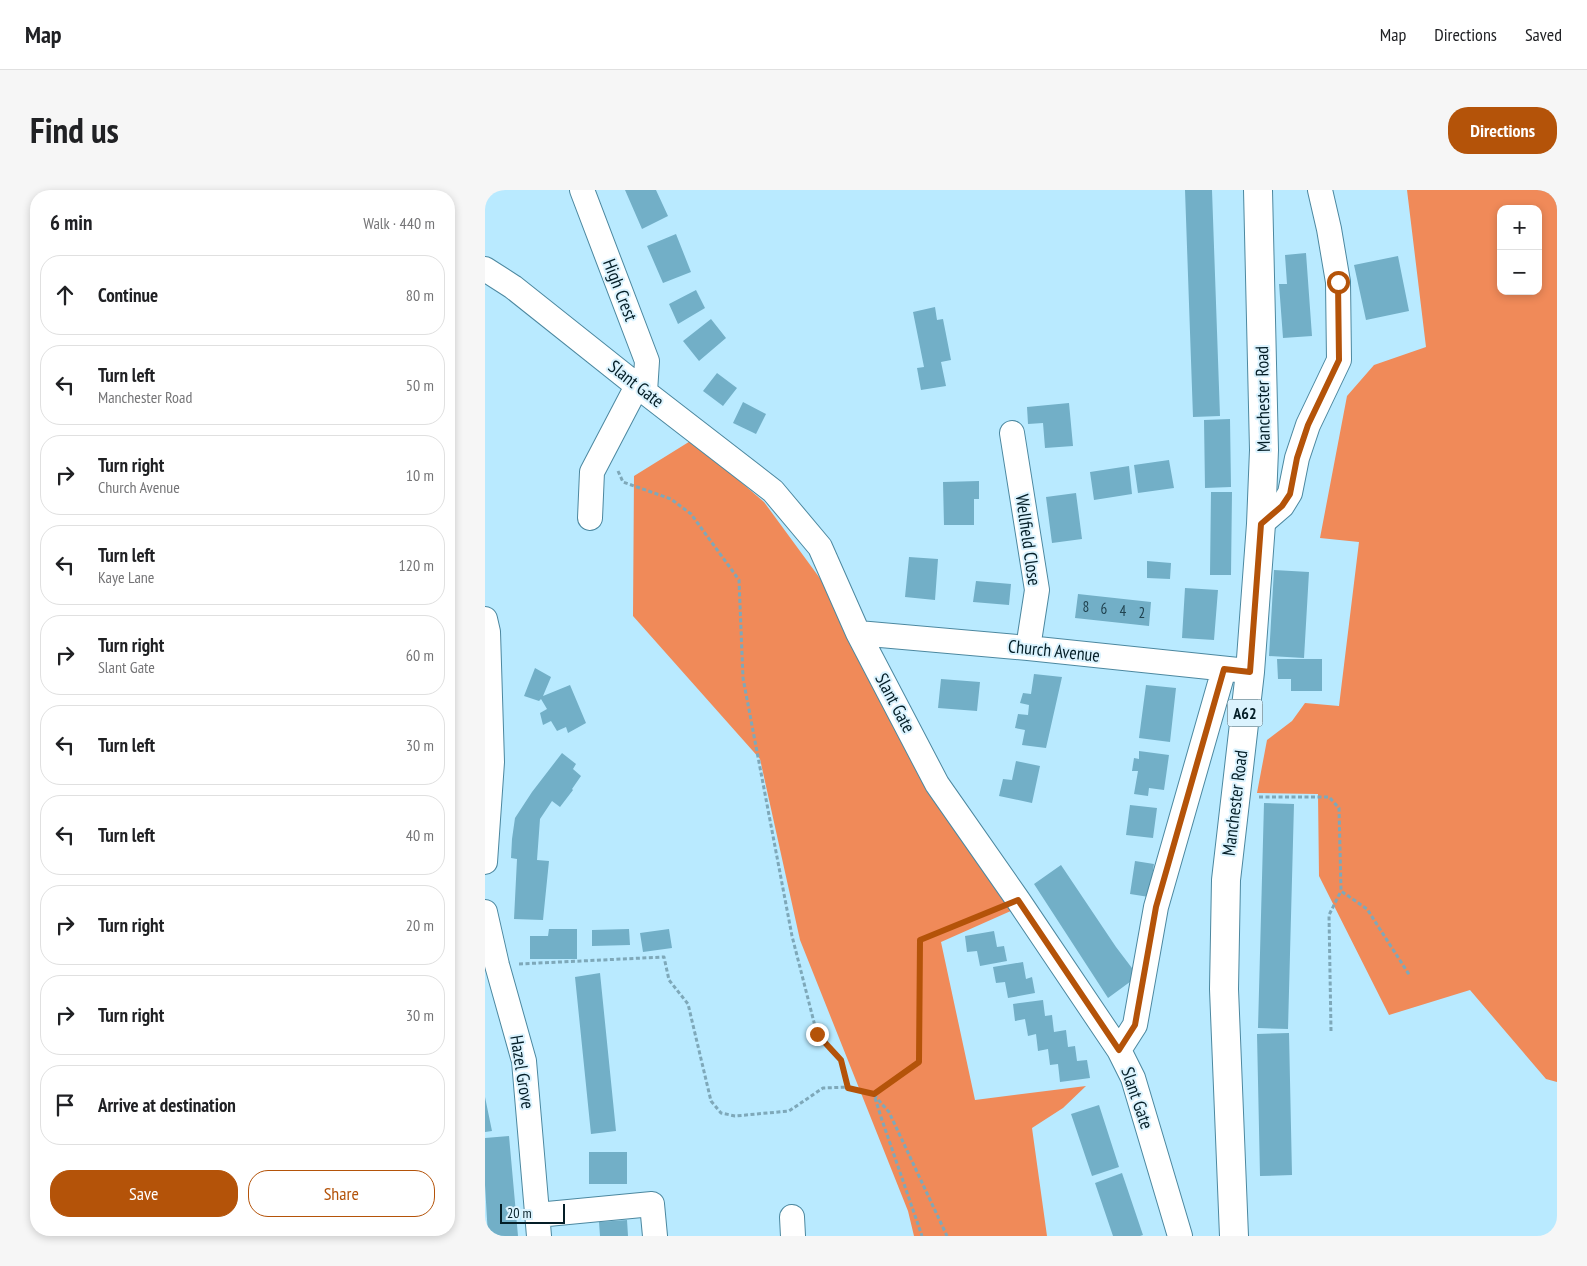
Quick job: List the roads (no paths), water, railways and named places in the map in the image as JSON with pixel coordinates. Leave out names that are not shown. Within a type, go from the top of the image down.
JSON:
[{"type":"main road","name":"Manchester Road","points":[[1234,1236],[1225,989],[1226,880],[1235,798],[1237,670],[1261,524],[1265,450],[1258,190]]},
{"type":"street","name":"High Crest","points":[[582,190],[647,362],[641,389]]},
{"type":"street","points":[[1261,524],[1282,506],[1290,494],[1297,458],[1308,425],[1339,360],[1338,282],[1320,190]]},
{"type":"street","name":"Slant Gate","points":[[485,269],[513,286],[641,389],[773,491],[819,547],[858,633],[937,784],[1119,1050],[1133,1078],[1180,1236]]},
{"type":"street","points":[[590,518],[592,472],[641,389]]},
{"type":"street","name":"Wellfield Close","points":[[1012,433],[1037,590],[1028,648]]},
{"type":"street","points":[[485,619],[488,632],[492,762],[485,862]]},
{"type":"street","name":"Church Avenue","points":[[858,633],[1028,648],[1237,670]]},
{"type":"street","points":[[1119,1050],[1135,1025],[1156,907],[1237,670]]},
{"type":"street","name":"Hazel Grove","points":[[485,912],[495,977],[524,1061],[538,1226]]},
{"type":"street","points":[[538,1226],[652,1204],[655,1236]]}]
